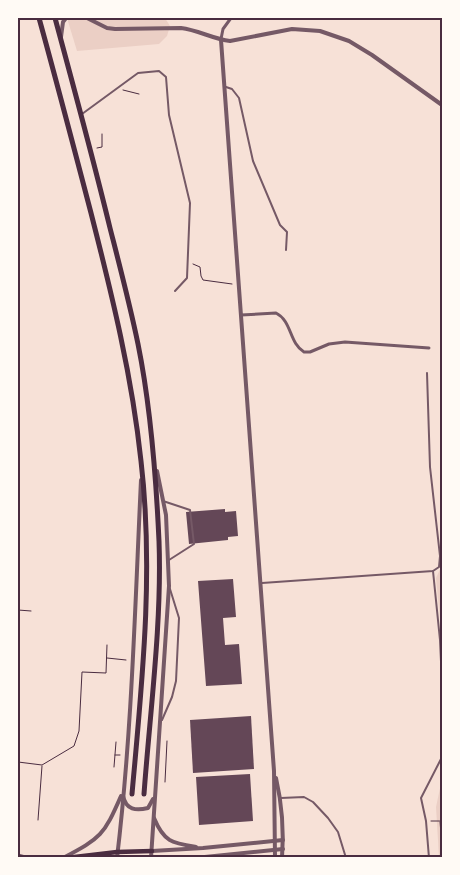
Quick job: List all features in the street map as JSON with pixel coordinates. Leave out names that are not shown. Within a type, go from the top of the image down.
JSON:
[{"type":"main road","points":[[39,18],[114,303],[124,348],[142,463],[146,544],[146,635],[132,794]]},
{"type":"main road","points":[[55,18],[82,114],[138,344],[148,403],[159,541],[159,571],[144,794]]},
{"type":"main road","points":[[65,858],[152,851]]},
{"type":"street","points":[[61,39],[62,27],[66,18]]},
{"type":"street","points":[[87,18],[106,28],[192,29],[221,40],[238,41],[292,29],[320,31],[349,41],[365,50],[442,105]]},
{"type":"street","points":[[231,18],[223,29],[221,40],[274,771],[275,858]]},
{"type":"street","points":[[241,315],[276,314],[281,316],[285,319],[296,345],[304,352],[310,352],[329,344],[345,342],[428,348]]},
{"type":"street","points":[[151,858],[169,586],[167,529],[153,451]]},
{"type":"street","points":[[117,855],[136,622],[142,463]]},
{"type":"street","points":[[274,771],[280,798],[283,840],[282,858]]},
{"type":"street","points":[[123,792],[124,801],[129,808],[138,810],[148,808],[154,797]]},
{"type":"street","points":[[65,858],[93,842],[99,836],[110,821],[123,792]]},
{"type":"street","points":[[154,817],[160,832],[166,838],[178,844],[203,848]]},
{"type":"street","points":[[152,851],[283,840]]},
{"type":"street","points":[[195,858],[283,849]]},
{"type":"street","points":[[18,855],[29,858]]},
{"type":"lane","points":[[82,114],[138,73],[159,71],[166,77],[169,115],[190,203],[187,278],[175,291]]},
{"type":"lane","points":[[224,86],[232,89],[239,98],[253,161],[280,225],[287,232],[286,250]]},
{"type":"lane","points":[[260,584],[433,571],[439,567],[441,562],[430,467],[427,373]]},
{"type":"lane","points":[[163,501],[190,510],[194,544],[169,560]]},
{"type":"lane","points":[[433,571],[441,648],[442,683]]},
{"type":"lane","points":[[160,722],[172,697],[176,681],[179,618],[169,586]]},
{"type":"lane","points":[[430,858],[426,821],[420,798],[442,757]]},
{"type":"lane","points":[[274,798],[304,796],[313,802],[338,832],[346,858]]},
{"type":"path","points":[[116,89],[139,94]]},
{"type":"path","points":[[102,134],[102,147]]},
{"type":"path","points":[[187,263],[200,267],[200,276],[203,280],[238,284]]},
{"type":"path","points":[[18,610],[31,611]]},
{"type":"path","points":[[18,762],[42,765],[74,746],[79,731],[82,672],[106,673],[107,645]]},
{"type":"path","points":[[106,658],[126,660]]},
{"type":"path","points":[[165,782],[167,741]]},
{"type":"path","points":[[114,767],[116,742]]},
{"type":"path","points":[[38,820],[42,765]]},
{"type":"path","points":[[442,816],[440,821],[442,848]]},
{"type":"path","points":[[426,821],[440,821]]},
{"type":"shaded area","points":[[67,18],[165,18],[170,26],[167,36],[159,44],[77,51]]},
{"type":"shaded area","points":[[442,565],[442,638],[436,578]]},
{"type":"shaded area","points":[[442,779],[442,857],[439,857],[436,807]]},
{"type":"building","points":[[225,509],[225,512],[236,511],[238,536],[228,537],[228,540],[189,544],[186,512]]},
{"type":"building","points":[[233,579],[236,617],[223,618],[225,645],[239,644],[242,684],[206,686],[198,581]]},
{"type":"building","points":[[251,716],[254,769],[193,773],[190,720]]},
{"type":"building","points":[[250,774],[253,821],[199,825],[196,777]]}]
